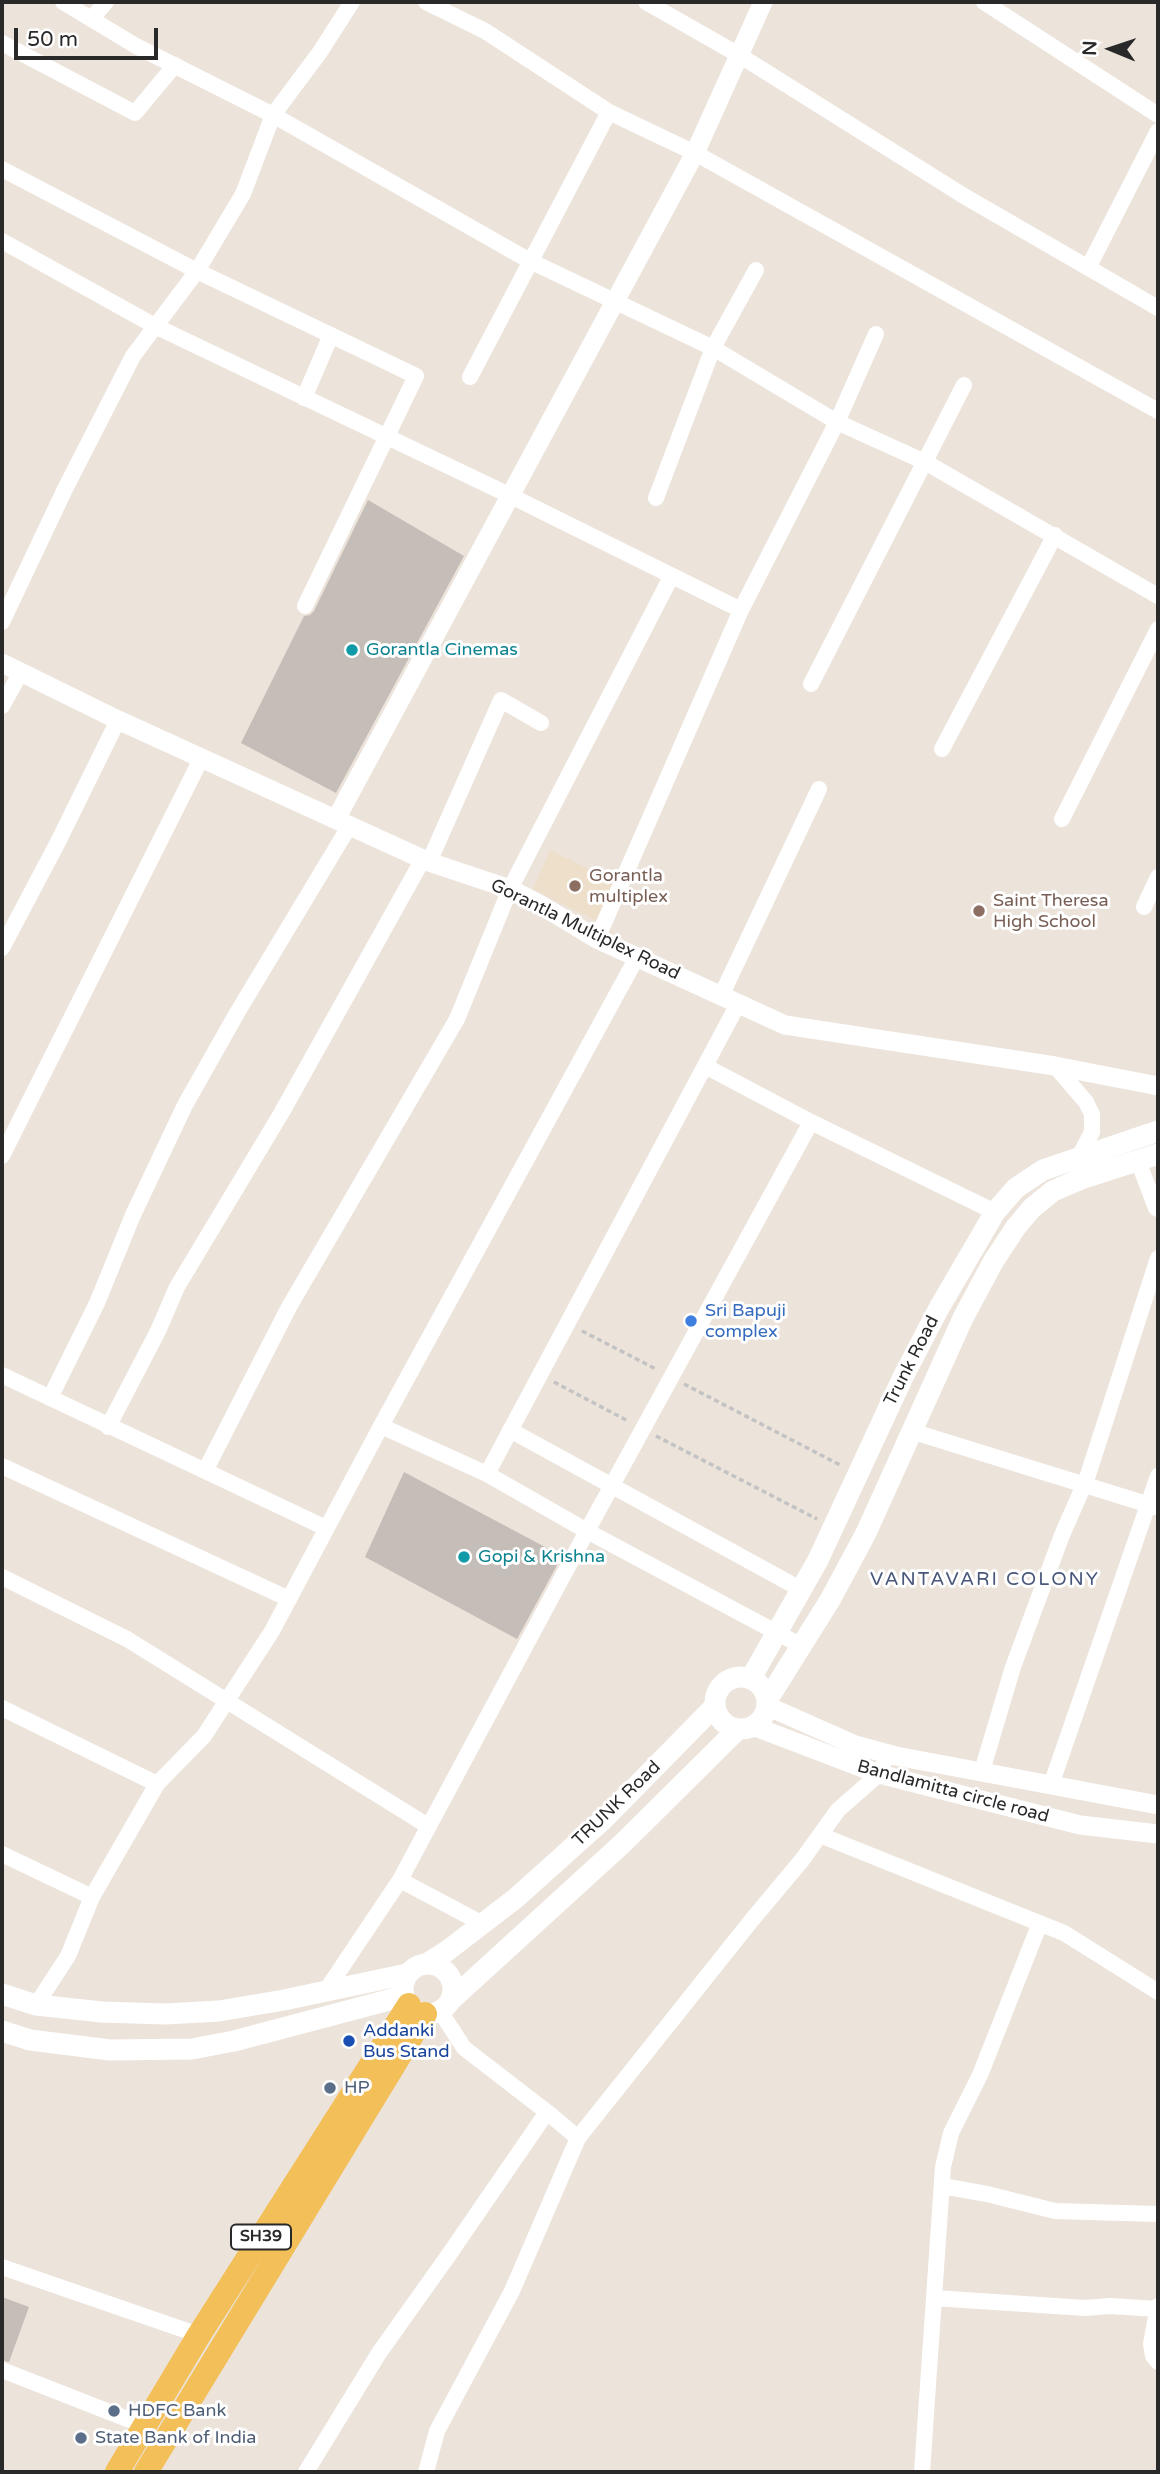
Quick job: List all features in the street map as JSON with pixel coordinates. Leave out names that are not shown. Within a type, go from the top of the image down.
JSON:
[{"type":"main road","name":"Trunk Road","points":[[751,1678],[818,1560],[903,1377],[939,1308],[995,1212],[1016,1188],[1042,1170],[1158,1131]]},
{"type":"main road","name":"Trunk Road","points":[[767,1703],[830,1600],[866,1533],[963,1318],[1016,1227],[1032,1208],[1053,1191],[1081,1179],[1148,1158]]},
{"type":"main road","points":[[426,2005],[623,1843],[745,1728],[760,1721],[767,1703],[762,1686],[751,1678],[738,1676],[725,1682],[717,1693],[715,1706],[719,1717],[727,1725],[745,1728]]},
{"type":"main road","name":"TRUNK Road","points":[[2,1994],[36,2005],[164,2014],[219,2011],[407,1973],[428,1963],[516,1898],[604,1819],[715,1706]]},
{"type":"main road","points":[[2,2031],[30,2040],[110,2050],[192,2049],[426,2005],[454,1990],[447,1971],[439,1965],[428,1963]]},
{"type":"main road","points":[[407,1973],[402,1989],[426,2005]]},
{"type":"main road","name":"SH39","points":[[117,2472],[199,2335],[426,2005]]},
{"type":"main road","name":"SH39","points":[[146,2472],[426,2005]]},
{"type":"street","points":[[63,2],[136,46],[273,115],[530,261],[713,348],[837,422],[925,462],[1055,534],[1158,596]]},
{"type":"street","points":[[92,18],[106,2]]},
{"type":"street","points":[[2,622],[65,489],[127,368],[197,271],[243,194],[273,115],[320,52],[352,2]]},
{"type":"street","points":[[426,2],[485,31],[609,112],[695,153],[1158,411]]},
{"type":"street","points":[[646,2],[738,55],[964,196],[1158,308]]},
{"type":"street","points":[[50,1398],[97,1303],[133,1215],[186,1105],[343,822],[509,495],[695,153],[763,2]]},
{"type":"street","points":[[984,2],[1158,116]]},
{"type":"street","points":[[2,43],[135,113],[175,65]]},
{"type":"street","points":[[470,377],[609,112]]},
{"type":"street","points":[[1088,268],[1158,131]]},
{"type":"street","points":[[2,169],[197,271],[416,376],[305,606]]},
{"type":"street","points":[[2,241],[155,326],[509,495],[741,610]]},
{"type":"street","points":[[656,498],[713,348],[755,270]]},
{"type":"street","points":[[597,939],[741,610],[837,422],[876,334]]},
{"type":"street","points":[[304,398],[331,335]]},
{"type":"street","points":[[811,684],[964,385]]},
{"type":"street","points":[[942,749],[1055,534]]},
{"type":"street","points":[[205,1471],[289,1307],[457,1019],[509,889],[671,577]]},
{"type":"street","points":[[1062,819],[1158,629]]},
{"type":"street","name":"Gorantla Multiplex Road","points":[[2,663],[118,720],[426,860],[509,889],[597,939],[785,1025],[1055,1066],[1158,1086]]},
{"type":"street","points":[[2,706],[21,672]]},
{"type":"street","points":[[108,1427],[158,1331],[177,1287],[225,1211],[426,860],[501,700],[541,723]]},
{"type":"street","points":[[2,947],[118,720]]},
{"type":"street","points":[[2,1156],[202,757]]},
{"type":"street","points":[[486,1474],[705,1066],[819,789]]},
{"type":"street","points":[[1144,907],[1158,877]]},
{"type":"street","points":[[36,2005],[68,1956],[92,1897],[157,1784],[204,1736],[272,1631],[380,1426],[637,957]]},
{"type":"street","points":[[705,1066],[811,1122],[995,1212]]},
{"type":"street","points":[[1055,1066],[1093,1114],[1093,1132],[1079,1157]]},
{"type":"street","points":[[327,1989],[400,1880],[611,1486],[811,1122]]},
{"type":"street","points":[[1148,1158],[1158,1209]]},
{"type":"street","points":[[982,1771],[1013,1667],[1062,1535],[1084,1486],[1158,1258]]},
{"type":"street","points":[[2,1376],[326,1528]]},
{"type":"street","points":[[380,1426],[486,1474],[800,1646]]},
{"type":"street","points":[[510,1430],[793,1586]]},
{"type":"street","points":[[911,1431],[1153,1507]]},
{"type":"street","points":[[2,1466],[289,1599]]},
{"type":"street","points":[[1051,1785],[1153,1507],[1158,1476]]},
{"type":"street","points":[[2,1577],[127,1639],[428,1826]]},
{"type":"street","points":[[767,1703],[855,1745],[887,1754],[1158,1805]]},
{"type":"street","points":[[2,1708],[157,1784]]},
{"type":"street","name":"Bandlamitta circle road","points":[[745,1728],[879,1774],[1080,1825],[1158,1834]]},
{"type":"street","points":[[426,2472],[437,2431],[512,2291],[578,2138],[838,1810],[879,1774],[887,1754]]},
{"type":"street","points":[[820,1835],[1065,1933],[1158,1992]]},
{"type":"street","points":[[2,1854],[92,1897]]},
{"type":"street","points":[[400,1880],[483,1924]]},
{"type":"street","points":[[922,2472],[943,2167],[951,2133],[980,2075],[1040,1923]]},
{"type":"street","points":[[426,2005],[464,2048],[578,2138]]},
{"type":"street","points":[[306,2472],[379,2353],[547,2112]]},
{"type":"street","points":[[942,2186],[1055,2211],[1158,2214]]},
{"type":"street","points":[[2,2267],[199,2335]]},
{"type":"street","points":[[934,2298],[1085,2308],[1158,2308],[1151,2344],[1153,2356],[1158,2362]]},
{"type":"street","points":[[2,2370],[145,2426]]},
{"type":"path","points":[[567,1323],[666,1375]]},
{"type":"path","points":[[540,1375],[825,1523]]},
{"type":"path","points":[[678,1381],[851,1471]]},
{"type":"shaded area","name":"Gorantla multiplex","points":[[550,850],[617,883],[596,921],[533,889]]},
{"type":"building","name":"Gorantla Cinemas","points":[[368,500],[464,556],[336,793],[241,743],[304,616],[314,611]]},
{"type":"building","name":"Gopi & Krishna","points":[[404,1472],[562,1556],[517,1639],[365,1557]]},
{"type":"building","points":[[2,2297],[29,2307],[9,2362],[2,2360]]},
{"type":"place","name":"Gorantla Cinemas","points":[[352,650]]},
{"type":"place","name":"Gorantla multiplex","points":[[575,886]]},
{"type":"place","name":"Saint Theresa High School","points":[[979,911]]},
{"type":"place","name":"Sri Bapuji complex","points":[[691,1321]]},
{"type":"place","name":"Gopi & Krishna","points":[[464,1557]]},
{"type":"place","name":"Addanki Bus Stand","points":[[349,2041]]},
{"type":"place","name":"HP","points":[[330,2088]]},
{"type":"place","name":"HDFC Bank","points":[[114,2411]]},
{"type":"place","name":"State Bank of India","points":[[81,2438]]},
{"type":"district","name":"VANTAVARI COLONY","points":[[985,1580]]}]
